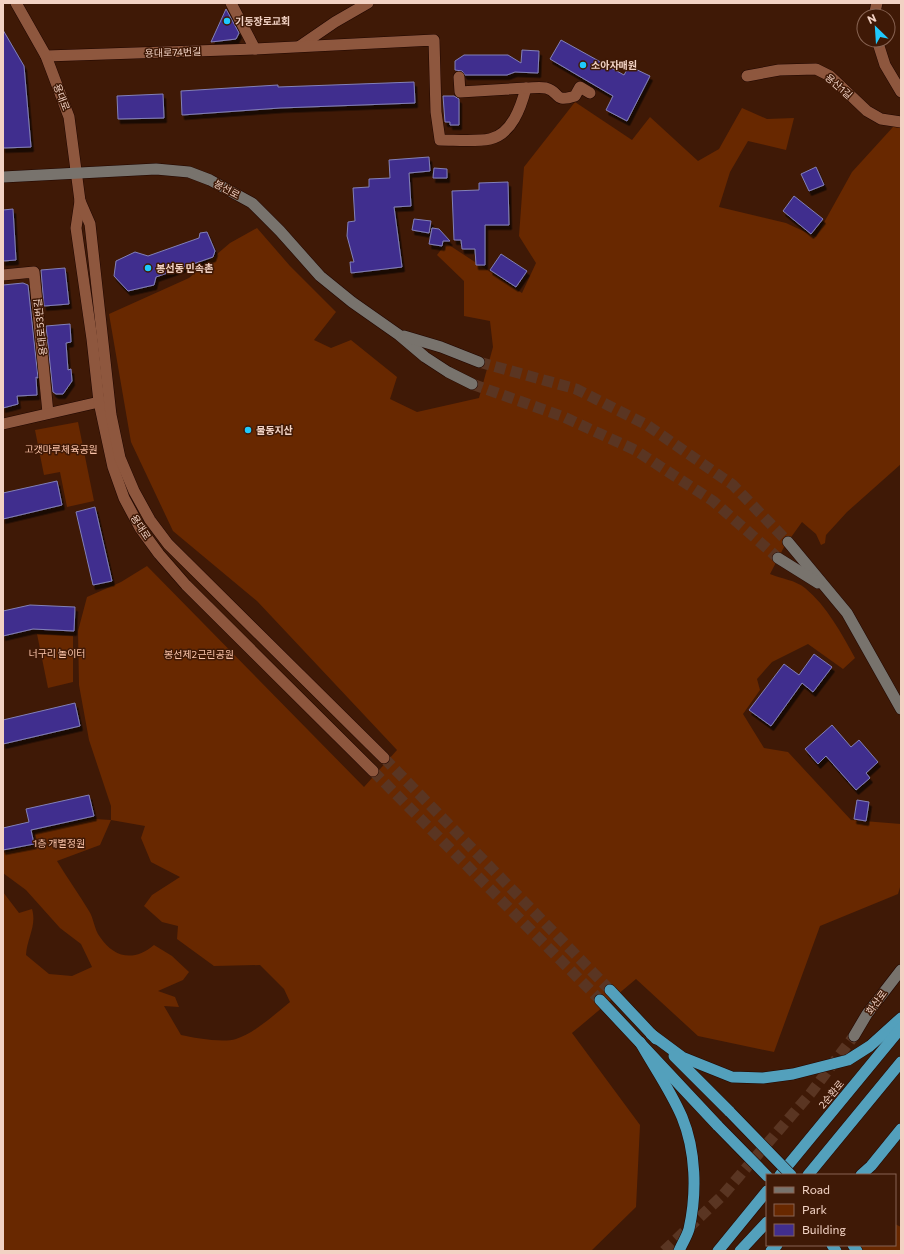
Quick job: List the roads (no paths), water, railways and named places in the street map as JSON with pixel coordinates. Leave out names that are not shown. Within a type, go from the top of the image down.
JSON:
[{"type":"highway","points":[[610,990],[790,1174]]},
{"type":"highway","points":[[600,1000],[766,1175]]},
{"type":"highway","points":[[652,1034],[682,1057],[732,1077],[763,1078],[792,1074],[848,1060],[870,1046],[901,1018]]},
{"type":"highway","name":"2순환로","points":[[781,1174],[901,1028]]},
{"type":"highway","points":[[640,1042],[672,1097],[682,1118],[692,1156],[694,1179],[689,1230],[679,1251]]},
{"type":"highway","points":[[809,1174],[901,1062]]},
{"type":"highway","points":[[861,1174],[871,1166],[901,1129]]},
{"type":"highway","points":[[718,1251],[766,1192]]},
{"type":"highway","points":[[740,1251],[766,1223]]},
{"type":"highway","points":[[745,1251],[750,1241]]},
{"type":"main road","name":"봉선로","points":[[3,177],[156,169],[189,172],[226,187],[252,203],[280,231],[320,276],[352,302],[399,335]]},
{"type":"main road","points":[[399,335],[441,347],[479,362]]},
{"type":"main road","points":[[399,335],[425,357],[448,372],[472,384]]},
{"type":"main road","points":[[788,542],[804,559],[824,587],[847,613],[901,709]]},
{"type":"main road","points":[[778,558],[824,587]]},
{"type":"main road","name":"화산로","points":[[854,1036],[867,1014],[901,970]]},
{"type":"street","name":"용대로","points":[[16,3],[46,56],[69,117],[78,172],[80,200],[76,228],[92,339],[99,402],[113,467],[124,498],[140,528],[159,554],[186,585],[258,658],[374,770]]},
{"type":"street","points":[[231,3],[255,49]]},
{"type":"street","points":[[299,46],[335,22],[368,3]]},
{"type":"street","name":"용대로74번길","points":[[46,56],[255,49],[434,40],[436,112],[440,140],[491,139],[510,126],[521,107],[526,88]]},
{"type":"street","points":[[880,48],[885,65],[901,92]]},
{"type":"street","name":"용산1길","points":[[747,76],[779,70],[816,69],[830,76],[867,111],[881,119],[901,122]]},
{"type":"street","points":[[459,77],[460,92],[546,88],[559,98],[565,100],[575,96],[580,87],[590,93]]},
{"type":"street","name":"용대로","points":[[80,200],[90,224],[111,415],[120,458],[134,491],[150,520],[168,544],[384,758]]},
{"type":"street","name":"용대로53번길","points":[[3,275],[34,272],[48,413]]},
{"type":"street","points":[[3,424],[99,402]]},
{"type":"tunnel","points":[[479,362],[576,389],[647,425],[733,485],[788,542]]},
{"type":"tunnel","points":[[472,384],[564,417],[635,450],[713,501],[778,558]]},
{"type":"tunnel","points":[[384,758],[610,990]]},
{"type":"tunnel","points":[[373,771],[600,1000]]},
{"type":"tunnel","points":[[664,1251],[722,1196],[810,1094],[854,1036]]},
{"type":"place","name":"기둥장로교회","points":[[227,21]]},
{"type":"place","name":"소아자매원","points":[[583,65]]},
{"type":"place","name":"봉선동 민속촌","points":[[148,268]]},
{"type":"place","name":"물동지산","points":[[248,430]]},
{"type":"park label","name":"고갯마루체육공원","points":[[61,449]]},
{"type":"park label","name":"너구리 놀이터","points":[[57,653]]},
{"type":"park label","name":"봉선제2근린공원","points":[[199,654]]},
{"type":"park label","name":"1층 개별정원","points":[[59,843]]}]
